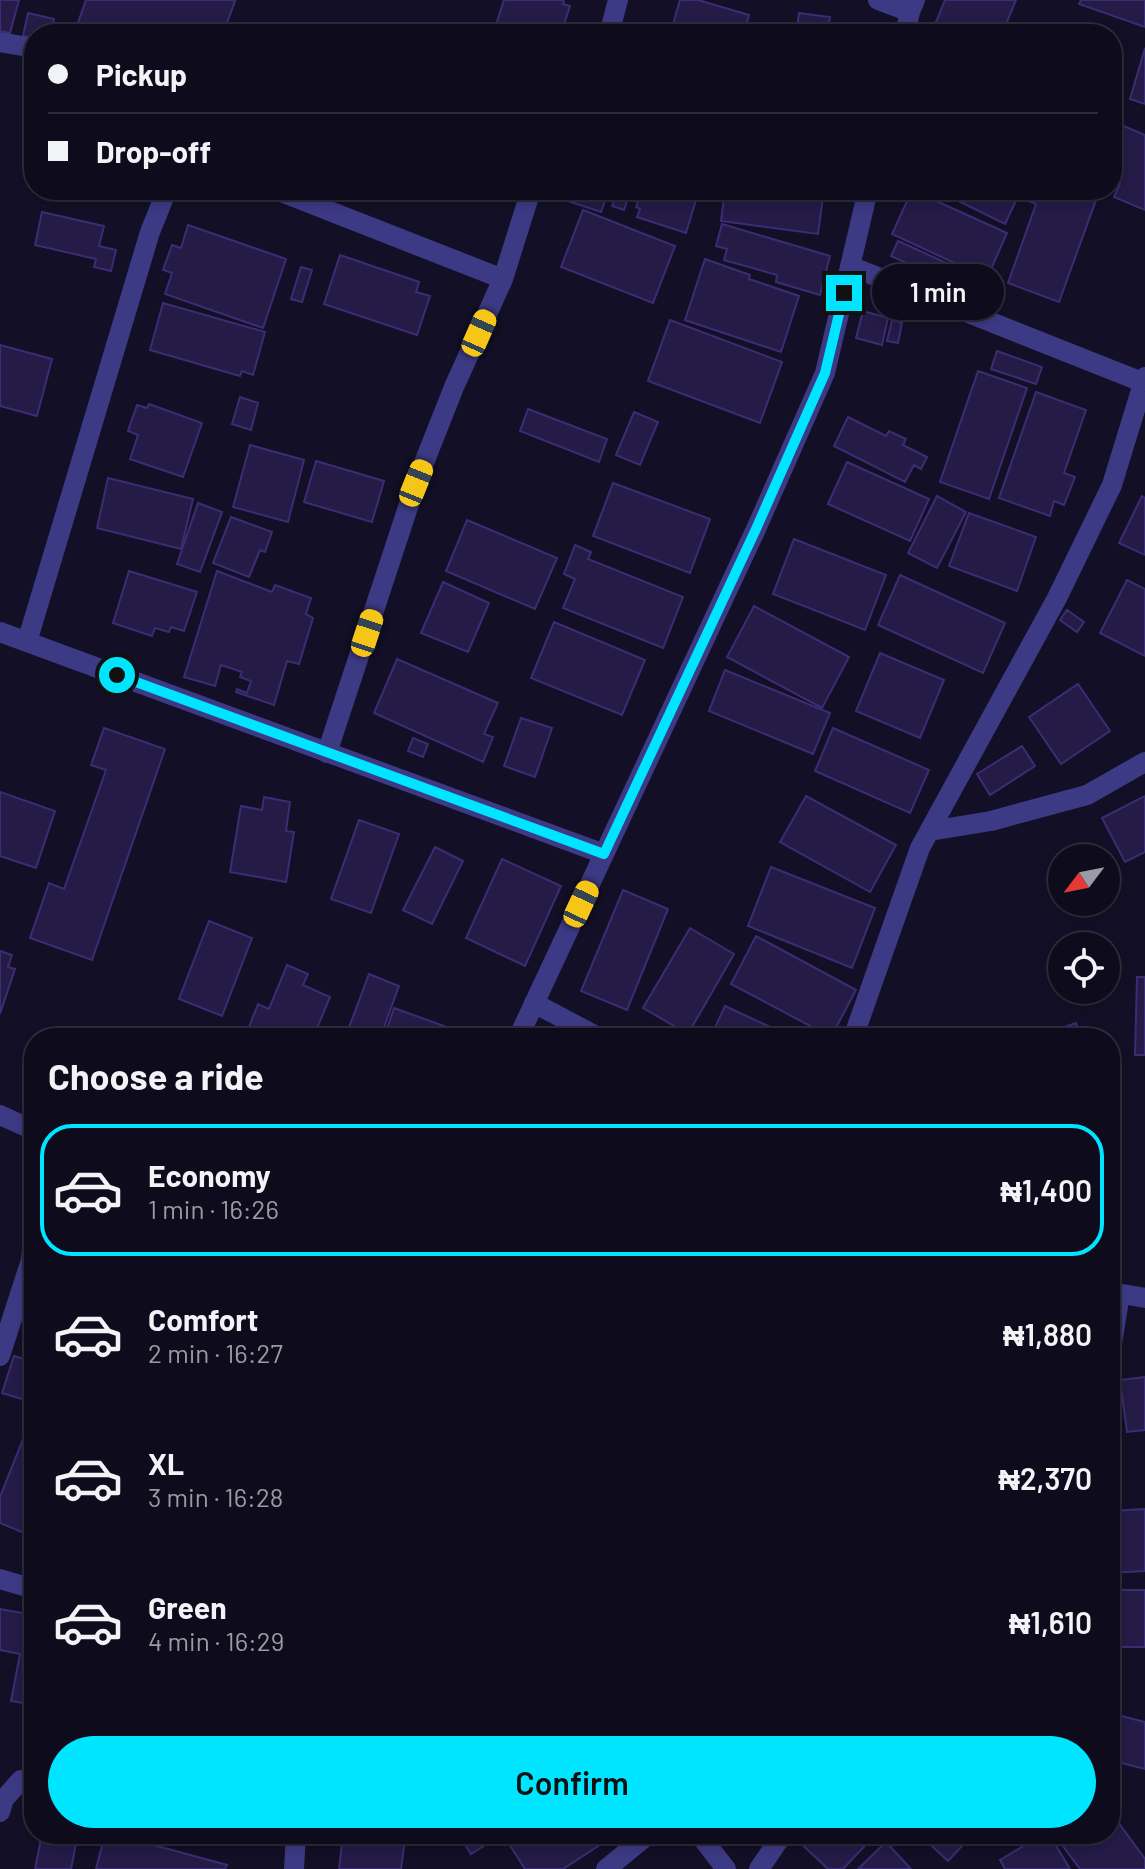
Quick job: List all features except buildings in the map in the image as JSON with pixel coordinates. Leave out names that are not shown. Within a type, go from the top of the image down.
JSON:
[{"type":"street","points":[[612,24],[618,0]]},
{"type":"street","points":[[878,0],[913,6]]},
{"type":"street","points":[[0,42],[24,46]]},
{"type":"street","points":[[27,642],[150,232],[163,200]]},
{"type":"street","points":[[302,200],[503,279]]},
{"type":"street","points":[[327,753],[416,483],[454,387],[503,279],[528,200]]},
{"type":"street","points":[[523,1028],[756,529],[825,373],[866,200]]},
{"type":"street","points":[[850,266],[1144,379],[1112,485],[1057,598],[920,848],[857,1028]]},
{"type":"street","points":[[0,632],[604,854]]},
{"type":"street","points":[[930,831],[991,821],[1087,795],[1145,762]]},
{"type":"street","points":[[534,1003],[581,1028]]},
{"type":"street","points":[[0,1115],[24,1126]]},
{"type":"street","points":[[0,1356],[24,1282]]},
{"type":"street","points":[[1120,1294],[1145,1298]]},
{"type":"street","points":[[0,1579],[24,1586]]},
{"type":"street","points":[[0,1812],[4,1799],[24,1780]]},
{"type":"street","points":[[294,1869],[295,1844]]},
{"type":"street","points":[[606,1869],[637,1844]]},
{"type":"street","points":[[707,1844],[726,1869]]},
{"type":"street","points":[[759,1869],[776,1844]]},
{"type":"route","points":[[117,675],[604,854],[756,529],[825,373],[844,293]]}]
